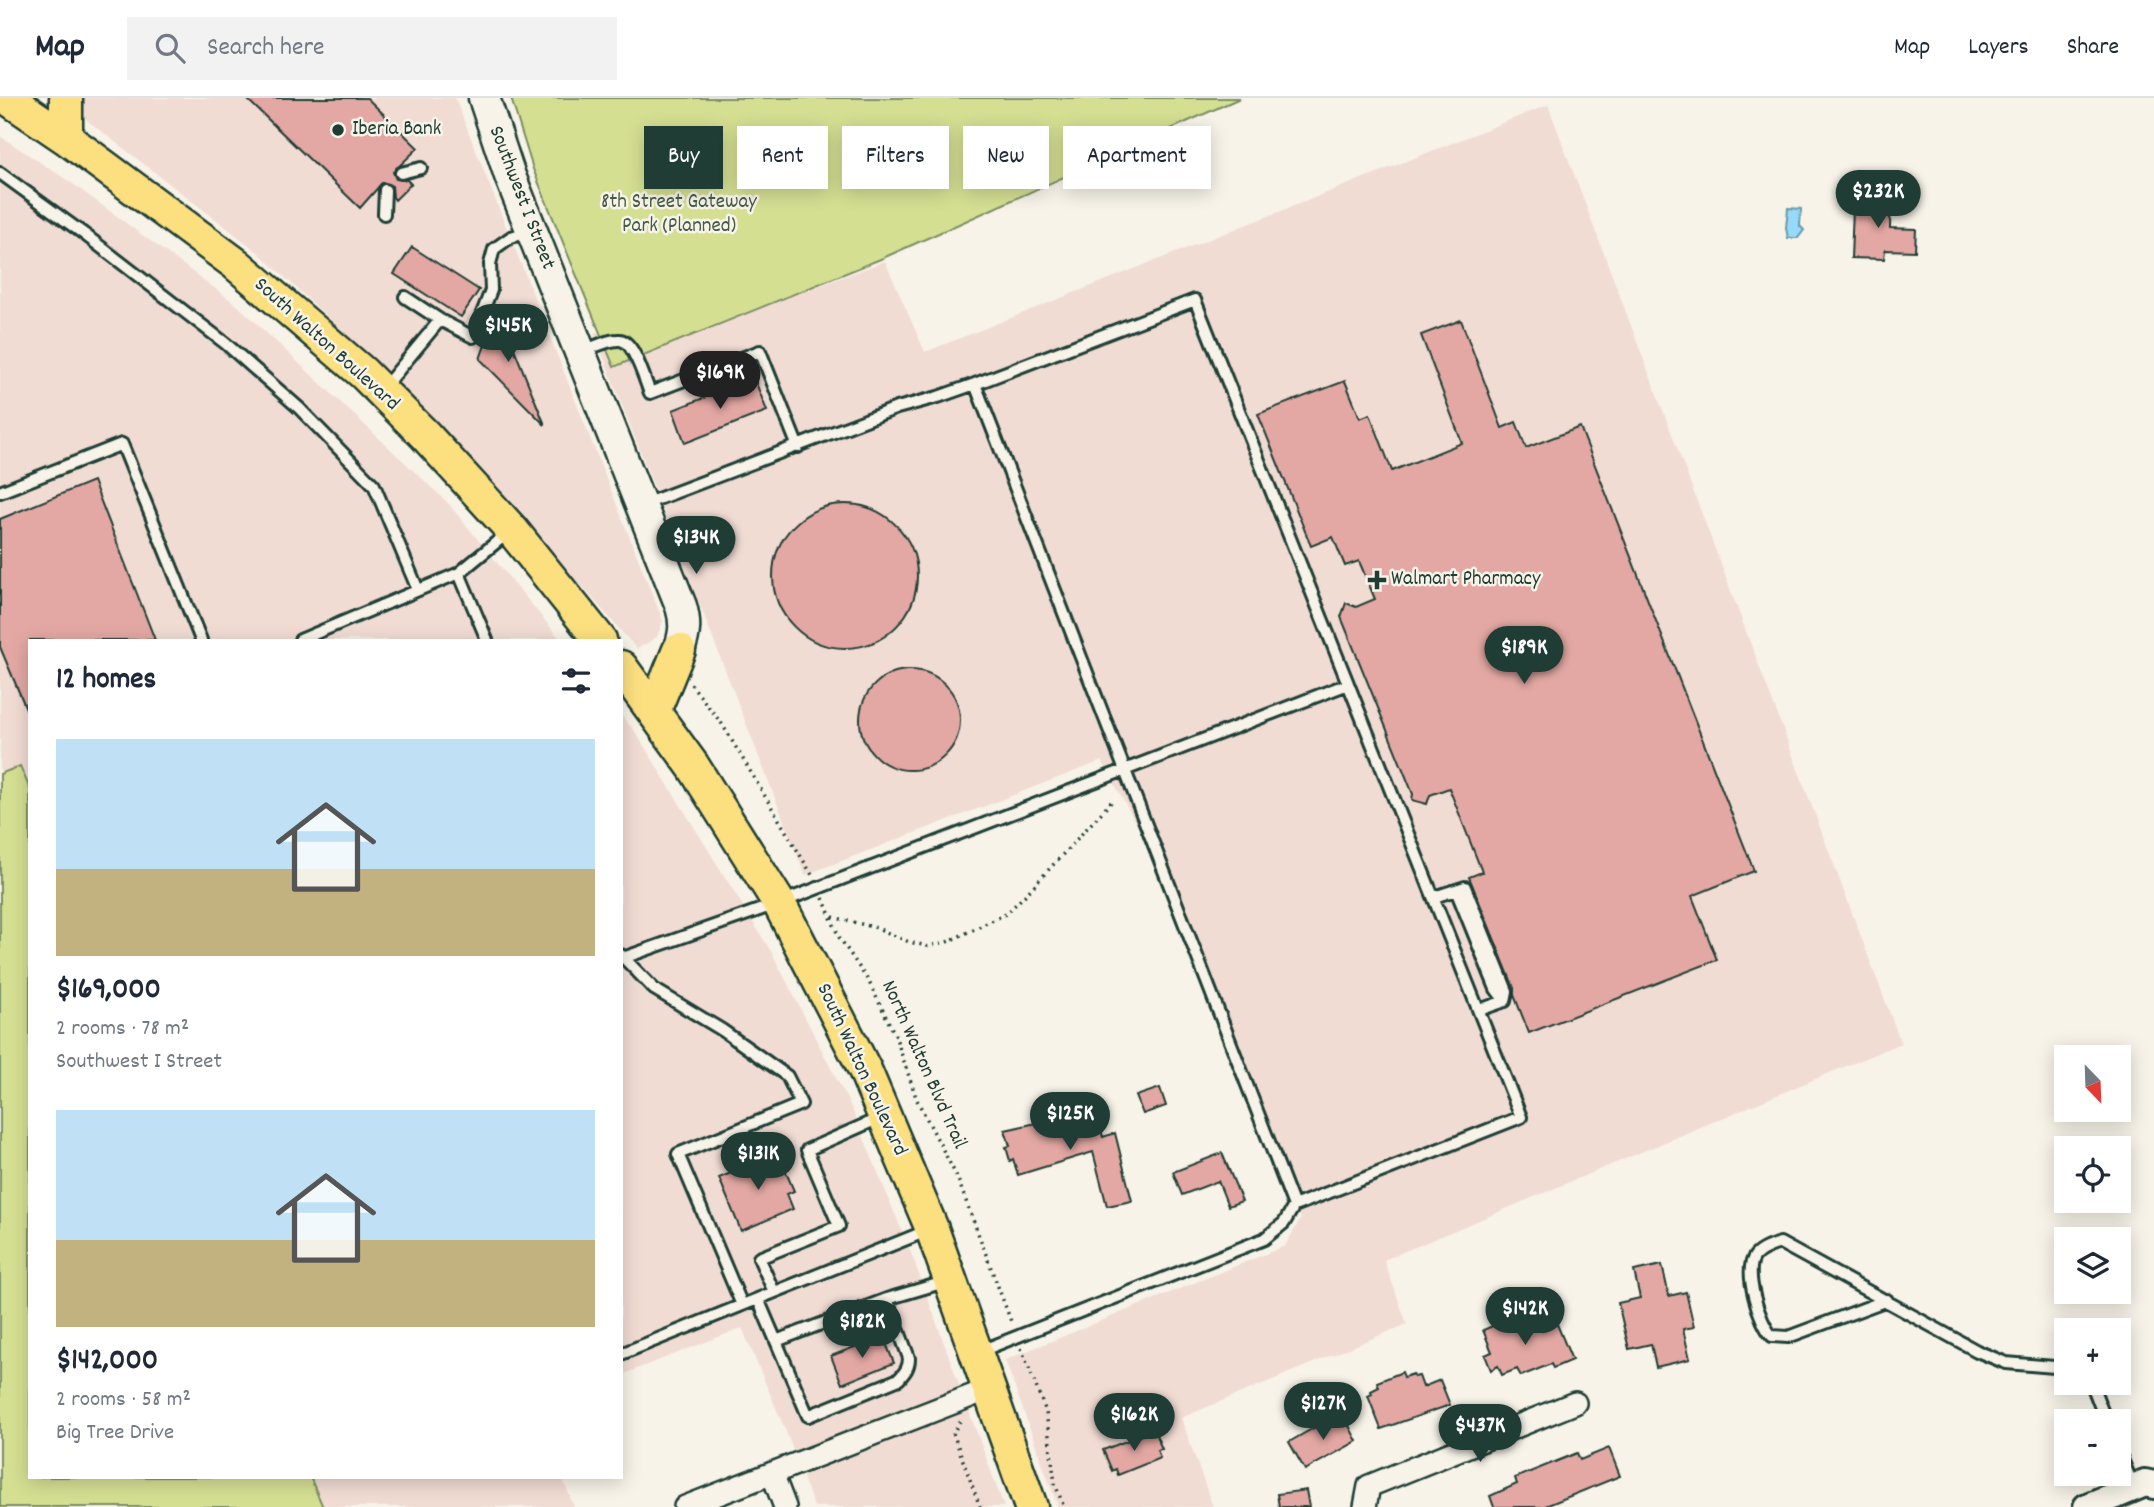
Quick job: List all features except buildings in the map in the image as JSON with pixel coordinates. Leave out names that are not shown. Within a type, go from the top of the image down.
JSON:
[{"type":"main road","name":"South Walton Boulevard","points":[[7,98],[66,138],[236,264],[381,391],[512,530],[599,639]]},
{"type":"main road","points":[[66,98],[66,138]]},
{"type":"main road","name":"Southwest I Street","points":[[484,98],[510,176],[685,620],[684,634],[678,650]]},
{"type":"main road","points":[[623,662],[658,661],[678,650]]},
{"type":"main road","points":[[654,711],[678,650]]},
{"type":"main road","name":"South Walton Boulevard","points":[[623,670],[693,766],[779,903],[865,1070],[932,1229],[1031,1507]]},
{"type":"street","points":[[685,1507],[989,1389]]},
{"type":"street","points":[[1365,1507],[1369,1486],[1575,1403]]},
{"type":"street","points":[[772,1473],[785,1507]]},
{"type":"street","points":[[2087,1507],[2144,1487]]},
{"type":"lane","points":[[401,173],[421,168]]},
{"type":"lane","points":[[0,173],[85,234],[225,343],[299,408],[374,485],[418,590]]},
{"type":"lane","points":[[384,214],[385,190]]},
{"type":"lane","points":[[405,297],[473,337],[491,290],[490,264],[494,249],[511,237],[532,231]]},
{"type":"lane","points":[[640,506],[897,408],[975,384],[1195,300],[1479,1010],[1521,1117],[1294,1206],[1284,1223],[1264,1239],[976,1352]]},
{"type":"lane","points":[[381,391],[440,320]]},
{"type":"lane","points":[[581,352],[617,340],[625,341],[631,347],[650,393],[760,351],[798,447]]},
{"type":"lane","points":[[975,384],[1294,1206]]},
{"type":"lane","points":[[0,492],[122,444],[201,639]]},
{"type":"lane","points":[[302,639],[459,573],[512,530]]},
{"type":"lane","points":[[459,573],[487,639]]},
{"type":"lane","points":[[623,956],[779,903],[1348,684]]},
{"type":"lane","points":[[1434,897],[1465,887],[1507,991],[1505,1001],[1479,1010]]},
{"type":"lane","points":[[623,957],[654,989],[722,1030],[787,1076],[801,1104],[678,1154],[742,1305]]},
{"type":"lane","points":[[774,1292],[759,1258],[839,1226],[807,1150],[884,1116]]},
{"type":"lane","points":[[623,1353],[932,1229]]},
{"type":"lane","points":[[1887,1300],[1788,1336],[1772,1336],[1765,1329],[1748,1269],[1761,1250],[1780,1243],[1887,1300],[1977,1351],[2006,1363],[2054,1367]]},
{"type":"lane","points":[[776,1341],[887,1299],[951,1281]]},
{"type":"lane","points":[[758,1299],[808,1416],[899,1379],[904,1374],[909,1366],[909,1359],[887,1299]]},
{"type":"lane","points":[[2131,1469],[2144,1487]]},
{"type":"path","points":[[690,683],[722,723],[810,871]]},
{"type":"path","points":[[832,917],[877,928],[909,942],[927,946],[947,943],[990,923],[1018,903],[1113,800]]},
{"type":"path","name":"North Walton Blvd Trail","points":[[828,907],[839,937],[869,982],[904,1055],[913,1090],[957,1177],[1010,1318]]},
{"type":"path","points":[[1024,1356],[1046,1412],[1055,1484],[1064,1507]]},
{"type":"path","points":[[963,1418],[953,1433],[980,1507]]},
{"type":"shaded area","points":[[76,98],[455,98],[663,621],[657,637],[637,649],[426,410],[258,252],[88,121],[77,105]]},
{"type":"shaded area","points":[[1548,105],[1901,1043],[1384,1260],[1407,1324],[1181,1418],[1213,1507],[1058,1507],[1005,1360],[1285,1246],[1301,1218],[1280,1192],[1145,840],[1102,761],[805,875],[594,333],[644,316],[656,347],[885,261],[925,352]]},
{"type":"shaded area","points":[[0,136],[73,184],[236,304],[447,502],[560,639],[28,639],[28,784],[20,766],[0,774]]},
{"type":"shaded area","points":[[623,717],[636,733],[772,953],[852,1109],[913,1258],[1004,1507],[814,1507],[787,1434],[742,1328],[623,1374]]},
{"type":"shaded area","points":[[311,1479],[563,1479],[574,1507],[323,1507]]},
{"type":"green space","name":"8th Street Gateway Park (Planned)","points":[[511,98],[1240,98],[1178,126],[1063,126],[1063,177],[1049,184],[1049,126],[963,126],[963,189],[1037,189],[883,258],[614,367],[533,169]]},
{"type":"green space","points":[[20,766],[28,784],[28,1479],[311,1479],[323,1507],[0,1507],[0,774]]},
{"type":"water","points":[[1788,208],[1801,209],[1800,226],[1804,230],[1798,238],[1788,238]]},
{"type":"place","name":"Iberia Bank","points":[[338,130]]},
{"type":"place","name":"Walmart Pharmacy","points":[[1377,580]]}]
